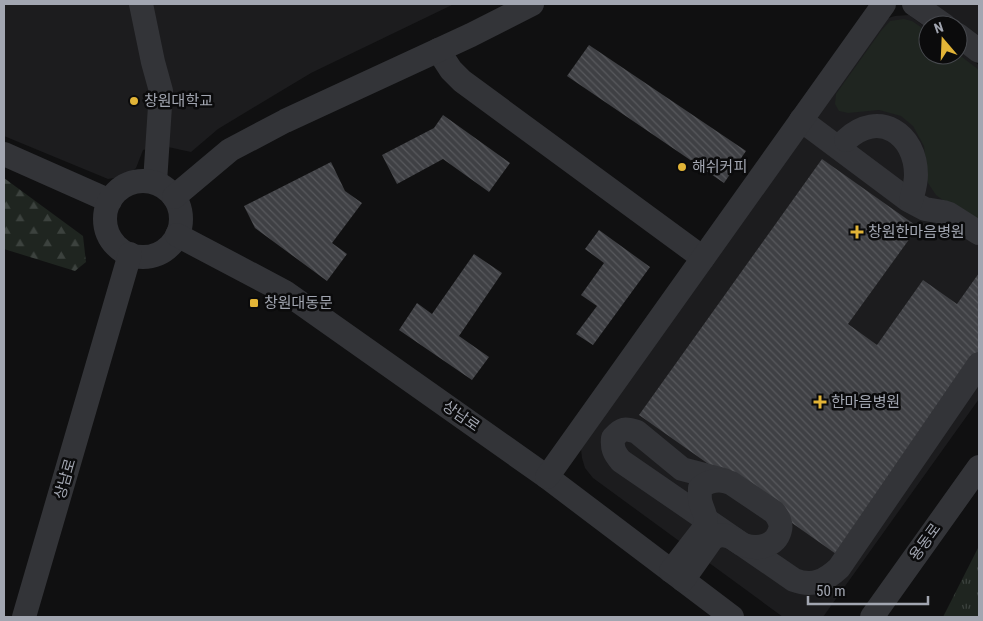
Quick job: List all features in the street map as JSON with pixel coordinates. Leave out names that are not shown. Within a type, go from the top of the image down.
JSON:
[{"type":"street","points":[[141,4],[161,91],[155,182]]},
{"type":"street","points":[[174,197],[230,150],[285,121],[471,35],[532,4]]},
{"type":"street","points":[[547,477],[884,4]]},
{"type":"street","points":[[914,4],[930,15]]},
{"type":"street","points":[[968,43],[979,51]]},
{"type":"street","points":[[438,50],[462,81],[703,258]]},
{"type":"street","points":[[801,120],[910,201],[926,209],[949,214],[979,233]]},
{"type":"street","points":[[846,140],[857,131],[874,126],[884,126],[894,130],[901,136],[914,160],[916,175],[910,201]]},
{"type":"street","points":[[4,154],[110,201]]},
{"type":"street","points":[[143,180],[155,182],[166,188],[174,197],[179,207],[181,219],[177,235],[172,243],[162,252],[149,256],[136,256],[124,252],[114,243],[107,232],[106,207],[112,196],[120,188],[131,182],[143,180]]},
{"type":"street","name":"상남로","points":[[177,235],[285,292],[547,477],[732,617]]},
{"type":"street","name":"상남로","points":[[24,617],[130,254]]},
{"type":"street","points":[[677,576],[718,535],[727,536],[742,544],[754,547],[766,546],[774,541],[780,533],[781,526],[778,517],[774,512],[732,482],[682,469],[637,432],[623,429],[613,438],[612,446],[614,453],[621,460],[707,520],[742,544],[794,580],[804,584],[817,582],[830,576],[839,568],[979,364]]},
{"type":"street","name":"용동로","points":[[872,617],[979,467]]},
{"type":"street","points":[[677,576],[707,520],[700,498],[700,488],[706,483],[724,480]]},
{"type":"shaded area","name":"창원대학교","points":[[4,4],[454,4],[311,73],[218,129],[191,152],[168,147],[143,150],[136,168],[127,176],[108,179],[4,136]]},
{"type":"shaded area","points":[[923,4],[979,4],[979,45],[968,37],[968,15],[938,15]]},
{"type":"shaded area","name":"창원한마음병원","points":[[909,15],[918,22],[918,65],[968,65],[968,57],[979,65],[979,399],[823,617],[783,617],[593,478],[585,468],[581,449],[885,19]]},
{"type":"green space","points":[[904,19],[918,25],[918,65],[968,65],[968,62],[979,70],[979,226],[936,195],[928,183],[924,146],[913,126],[901,116],[879,110],[848,113],[839,111],[835,104],[836,94],[890,21]]},
{"type":"green space","points":[[4,178],[83,236],[86,262],[75,271],[4,249]]},
{"type":"green space","points":[[979,546],[979,617],[943,617]]},
{"type":"building","points":[[589,45],[746,151],[724,183],[567,76]]},
{"type":"building","points":[[443,115],[510,163],[489,192],[443,159],[397,184],[382,155],[434,128]]},
{"type":"building","name":"창원한마음병원","points":[[822,159],[918,227],[848,324],[877,345],[923,280],[957,304],[979,273],[979,353],[836,554],[639,415]]},
{"type":"building","points":[[331,162],[345,191],[362,203],[332,243],[347,254],[327,281],[255,228],[244,206]]},
{"type":"building","points":[[599,230],[650,267],[593,345],[576,334],[597,306],[581,295],[604,263],[585,249]]},
{"type":"building","points":[[474,254],[502,273],[459,336],[489,357],[472,380],[399,330],[417,303],[432,314]]},
{"type":"place","name":"창원대학교","points":[[134,101]]},
{"type":"place","name":"해쉬커피","points":[[682,167]]},
{"type":"place","name":"창원한마음병원","points":[[857,232]]},
{"type":"place","name":"창원대동문","points":[[254,303]]},
{"type":"place","name":"한마음병원","points":[[820,402]]}]
